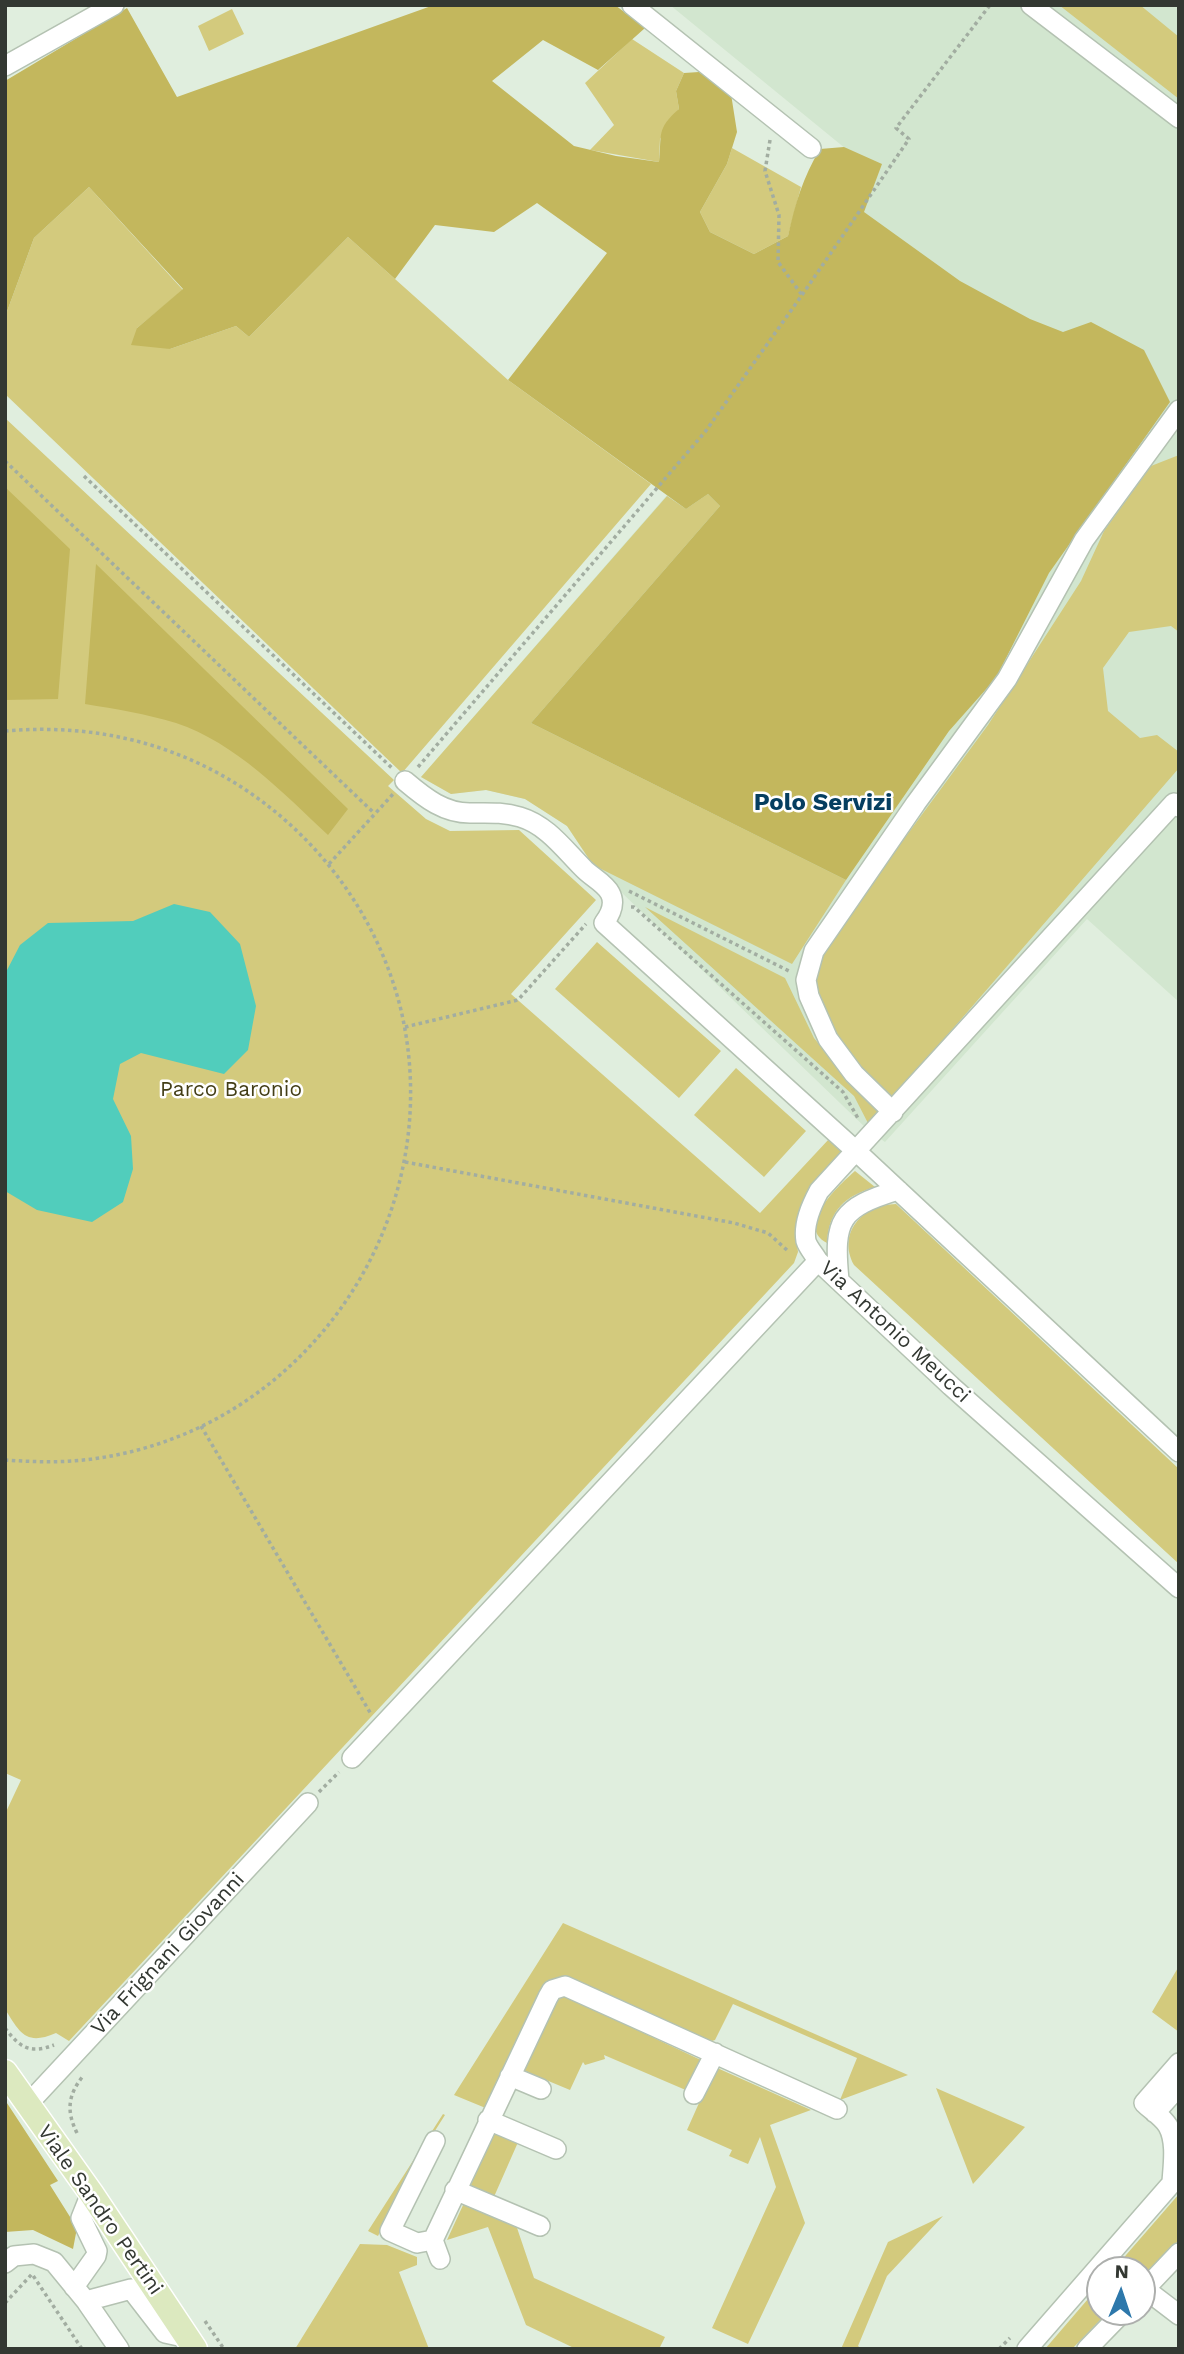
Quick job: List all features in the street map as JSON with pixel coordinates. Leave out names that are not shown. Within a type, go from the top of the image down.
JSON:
[{"type":"main road","name":"Viale Sandro Pertini","points":[[5,2072],[91,2193],[191,2343]]},
{"type":"street","points":[[5,66],[114,5]]},
{"type":"street","points":[[632,5],[811,148]]},
{"type":"street","points":[[1031,5],[1179,118]]},
{"type":"street","points":[[893,1112],[854,1074],[828,1039],[809,996],[806,980],[814,951],[916,803],[1007,679],[1084,540],[1179,410]]},
{"type":"street","points":[[405,781],[429,801],[450,810],[470,814],[491,811],[522,817],[546,830],[610,892],[611,914],[604,923],[898,1190],[1179,1452]]},
{"type":"street","name":"Via Antonio Meucci","points":[[1179,807],[1174,803],[819,1191],[807,1221],[806,1242],[818,1261],[951,1386],[1179,1588]]},
{"type":"street","points":[[839,1280],[837,1237],[842,1222],[853,1208],[869,1199],[898,1190]]},
{"type":"street","points":[[352,1758],[818,1261]]},
{"type":"street","name":"Via Frignani Giovanni","points":[[27,2105],[308,1803]]},
{"type":"street","points":[[435,2141],[390,2231],[417,2244],[436,2249],[455,2190],[548,1997],[552,1990],[565,1986],[837,2109]]},
{"type":"street","points":[[694,2094],[715,2053]]},
{"type":"street","points":[[1167,2116],[1144,2103],[1179,2063]]},
{"type":"street","points":[[510,2076],[541,2089]]},
{"type":"street","points":[[1027,2349],[1175,2178],[1167,2116],[1179,2086]]},
{"type":"street","points":[[488,2120],[556,2150]]},
{"type":"street","points":[[455,2190],[540,2226]]},
{"type":"street","points":[[80,2294],[97,2251],[81,2218],[91,2193]]},
{"type":"street","points":[[1156,2277],[1179,2253]]},
{"type":"street","points":[[5,2263],[14,2256],[34,2254],[54,2262],[119,2349]]},
{"type":"street","points":[[80,2294],[131,2290],[165,2333],[191,2343]]},
{"type":"street","points":[[1156,2300],[1179,2315]]},
{"type":"street","points":[[1087,2349],[1109,2326]]},
{"type":"path","points":[[329,864],[405,781],[705,432],[909,139],[895,128],[990,5]]},
{"type":"path","points":[[773,117],[765,171],[779,215],[778,262],[802,295]]},
{"type":"path","points":[[5,461],[374,813]]},
{"type":"path","points":[[84,476],[405,781]]},
{"type":"path","points":[[5,731],[42,727],[107,733],[171,750],[230,779],[283,817],[329,864],[355,901],[377,940],[394,983],[405,1027],[411,1117],[405,1162],[392,1212],[373,1259],[347,1303],[315,1343],[278,1378],[236,1408],[201,1426],[142,1449],[92,1459],[41,1462],[5,1460]]},
{"type":"path","points":[[620,887],[806,980]]},
{"type":"path","points":[[405,1027],[518,1000],[603,905],[634,907],[843,1092],[861,1123],[873,1134]]},
{"type":"path","points":[[405,1162],[734,1223],[768,1233],[795,1258]]},
{"type":"path","points":[[201,1426],[380,1729]]},
{"type":"path","points":[[308,1803],[352,1758]]},
{"type":"path","points":[[5,2028],[13,2038],[30,2049],[38,2051],[54,2045]]},
{"type":"path","points":[[78,2135],[72,2123],[69,2106],[73,2091],[84,2074]]},
{"type":"path","points":[[5,2303],[32,2274],[82,2349]]},
{"type":"path","points":[[201,2316],[224,2349]]},
{"type":"shaded area","points":[[434,5],[615,5],[645,28],[598,70],[543,40],[492,81],[574,146],[659,162],[663,127],[679,109],[676,91],[684,73],[699,72],[731,94],[737,132],[727,164],[700,212],[710,232],[754,254],[788,236],[800,191],[820,149],[844,147],[882,164],[864,212],[960,281],[1030,319],[1063,332],[1091,322],[1144,350],[1170,402],[1049,573],[996,678],[949,731],[846,880],[531,723],[720,506],[708,494],[686,509],[508,380],[607,253],[537,203],[494,232],[435,225],[395,279],[348,237],[249,337],[236,326],[170,349],[131,345],[137,328],[183,289],[89,187],[34,238],[5,317],[5,81],[127,8],[177,97]]},
{"type":"shaded area","points":[[670,5],[1179,5],[1179,1002],[1087,919],[885,1142],[868,1130],[593,865],[567,826],[525,799],[486,790],[451,794],[421,777],[832,306],[857,158]]},
{"type":"shaded area","points":[[5,487],[70,549],[58,699],[5,700]]},
{"type":"shaded area","points":[[96,564],[348,809],[328,835],[276,786],[219,743],[176,723],[85,704]]},
{"type":"shaded area","points":[[5,2100],[58,2181],[50,2185],[77,2228],[73,2249],[33,2230],[5,2232]]},
{"type":"green space","points":[[1059,5],[1140,5],[1179,37],[1179,99]]},
{"type":"green space","points":[[232,9],[244,34],[209,51],[198,26]]},
{"type":"green space","points":[[632,39],[684,73],[676,91],[679,109],[660,139],[659,162],[590,150],[614,125],[585,83]]},
{"type":"green space","points":[[732,148],[801,187],[788,236],[754,254],[710,232],[700,212],[727,164]]},
{"type":"green space","points":[[89,187],[183,290],[137,328],[170,349],[236,326],[249,337],[348,237],[508,380],[651,484],[402,773],[6,395],[5,317],[34,238]]},
{"type":"green space","name":"Parco Baronio","points":[[5,418],[394,780],[388,786],[426,819],[450,831],[519,830],[596,900],[511,994],[760,1213],[829,1139],[843,1153],[803,1208],[795,1226],[798,1252],[794,1263],[69,2041],[56,2033],[37,2038],[25,2035],[5,2009],[5,1814],[21,1780],[5,1773]]},
{"type":"green space","points":[[1179,455],[1179,632],[1171,626],[1129,632],[1103,668],[1108,711],[1140,738],[1157,735],[1179,752],[1179,768],[891,1100],[854,1062],[840,1040],[816,984],[818,963],[828,942],[988,725],[1081,581],[1104,531],[1151,466]]},
{"type":"green space","points":[[708,494],[720,506],[531,723],[846,880],[792,964],[593,865],[567,826],[525,799],[486,790],[451,794],[421,777],[667,496],[686,509]]},
{"type":"green space","points":[[645,907],[785,978],[814,1038],[840,1070],[884,1110],[870,1127],[854,1096]]},
{"type":"green space","points":[[597,942],[721,1051],[679,1098],[555,989]]},
{"type":"green space","points":[[736,1068],[806,1131],[764,1177],[694,1115]]},
{"type":"green space","points":[[855,1171],[875,1187],[855,1195],[840,1206],[831,1222],[827,1243],[818,1236],[815,1226],[817,1216],[831,1195]]},
{"type":"green space","points":[[896,1204],[1179,1469],[1179,1564],[854,1265],[849,1242],[856,1223],[873,1209]]},
{"type":"green space","points":[[563,1923],[908,2075],[840,2100],[857,2058],[733,2004],[715,2040],[712,2041],[568,1980],[488,2109],[454,2095]]},
{"type":"green space","points":[[1179,1966],[1179,2032],[1152,2012]]},
{"type":"green space","points":[[561,1994],[703,2061],[688,2091],[604,2055],[605,2059],[585,2065],[583,2062],[570,2090],[546,2080],[543,2085],[520,2075],[556,1997]]},
{"type":"green space","points":[[715,2067],[811,2110],[770,2125],[805,2223],[748,2344],[712,2328],[776,2187],[760,2137],[748,2164],[729,2156],[732,2150],[687,2130]]},
{"type":"green space","points":[[936,2088],[1025,2127],[973,2184]]},
{"type":"green space","points":[[443,2114],[445,2115],[412,2167],[378,2236],[368,2231]]},
{"type":"green space","points":[[494,2131],[519,2140],[493,2199],[470,2187]]},
{"type":"green space","points":[[1179,2194],[1179,2240],[1156,2264],[1156,2256],[1125,2256]]},
{"type":"green space","points":[[464,2203],[514,2219],[534,2278],[665,2337],[659,2349],[576,2349],[526,2325],[488,2227],[447,2240]]},
{"type":"green space","points":[[943,2216],[887,2276],[858,2346],[862,2349],[841,2349],[888,2242]]},
{"type":"green space","points":[[360,2244],[387,2245],[417,2257],[417,2265],[399,2272],[429,2349],[295,2349]]},
{"type":"green space","points":[[1086,2301],[1086,2326],[1094,2326],[1072,2349],[1045,2349]]},
{"type":"water","points":[[174,904],[210,912],[240,944],[256,1006],[248,1050],[224,1074],[141,1053],[120,1064],[113,1099],[131,1136],[133,1169],[123,1202],[92,1222],[37,1210],[5,1191],[5,974],[20,945],[48,923],[133,921]]},
{"type":"district","name":"Polo Servizi","points":[[823,803]]}]
